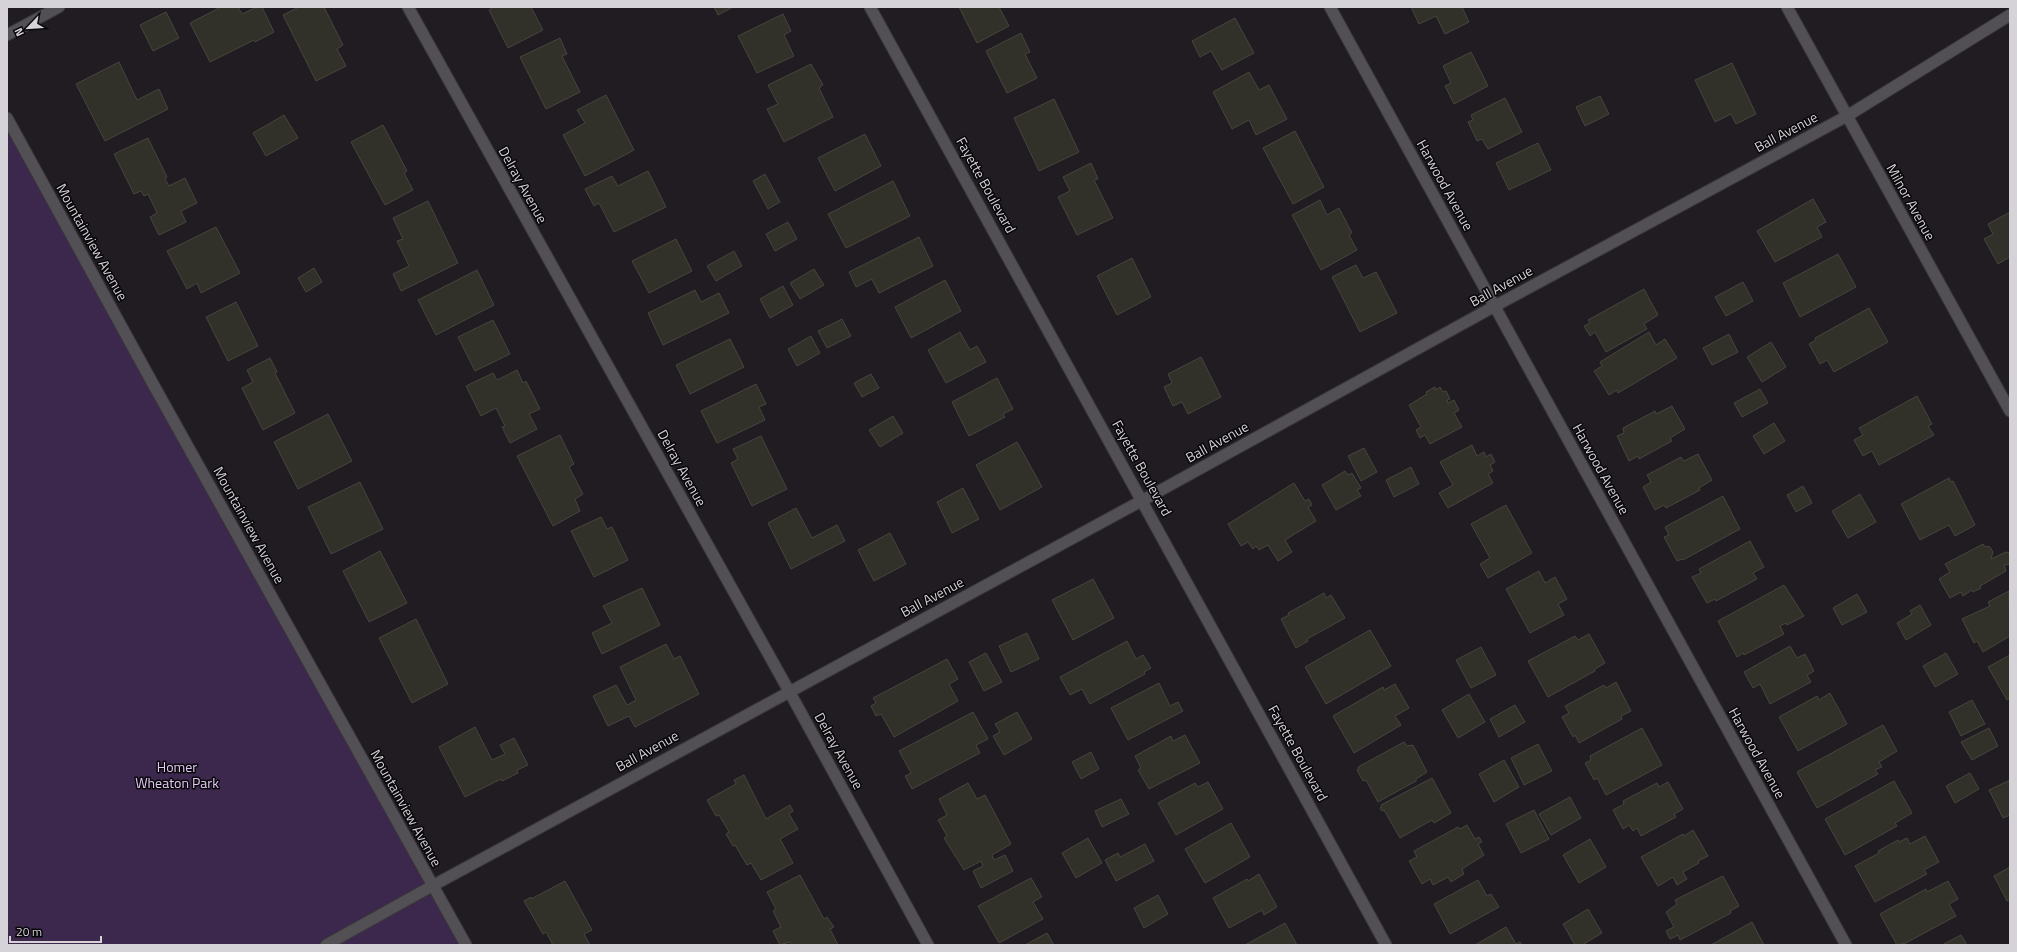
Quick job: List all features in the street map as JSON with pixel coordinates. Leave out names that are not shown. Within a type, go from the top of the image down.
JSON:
[{"type":"street","points":[[7,35],[59,7]]},
{"type":"street","name":"Delray Avenue","points":[[408,7],[789,691],[928,945]]},
{"type":"street","name":"Fayette Boulevard","points":[[870,7],[1143,500],[1386,945]]},
{"type":"street","name":"Harwood Avenue","points":[[1330,7],[1846,945]]},
{"type":"street","name":"Milnor Avenue","points":[[1786,7],[2010,411]]},
{"type":"street","name":"Ball Avenue","points":[[326,945],[789,691],[1143,500],[1495,306],[1847,116],[2010,15]]},
{"type":"street","name":"Mountainview Avenue","points":[[7,118],[466,945]]},
{"type":"green space","name":"Homer Wheaton Park","points":[[7,118],[466,945],[7,945]]},
{"type":"building","points":[[221,7],[238,7],[242,14],[257,7],[262,7],[274,32],[255,42],[254,40],[210,62],[190,23]]},
{"type":"building","points":[[299,7],[324,7],[343,45],[337,49],[346,66],[316,81],[283,15]]},
{"type":"building","points":[[494,7],[531,7],[543,30],[508,48],[489,10]]},
{"type":"building","points":[[714,7],[733,7],[718,15]]},
{"type":"building","points":[[959,7],[999,7],[1009,26],[977,43]]},
{"type":"building","points":[[1411,7],[1462,7],[1469,22],[1445,34],[1436,16],[1419,24]]},
{"type":"building","points":[[166,12],[179,38],[153,51],[140,25]]},
{"type":"building","points":[[783,14],[791,31],[784,35],[794,56],[757,73],[738,36]]},
{"type":"building","points":[[1235,18],[1254,53],[1222,70],[1211,51],[1200,57],[1192,41]]},
{"type":"building","points":[[1021,33],[1030,52],[1025,54],[1037,78],[1007,93],[986,51]]},
{"type":"building","points":[[560,38],[567,54],[562,56],[580,92],[546,109],[520,57]]},
{"type":"building","points":[[1471,52],[1488,86],[1454,104],[1445,86],[1451,83],[1443,66]]},
{"type":"building","points":[[119,62],[137,100],[159,89],[168,109],[105,141],[76,84]]},
{"type":"building","points":[[1732,63],[1756,114],[1736,124],[1731,114],[1715,122],[1695,80]]},
{"type":"building","points":[[811,64],[823,85],[819,88],[833,117],[784,142],[767,109],[778,104],[768,85]]},
{"type":"building","points":[[1249,72],[1259,90],[1269,85],[1287,119],[1256,135],[1249,120],[1232,129],[1213,92]]},
{"type":"building","points":[[606,95],[634,150],[585,176],[563,135],[585,123],[577,110]]},
{"type":"building","points":[[1600,96],[1609,114],[1585,126],[1576,107]]},
{"type":"building","points":[[1505,98],[1522,132],[1488,149],[1482,139],[1477,141],[1468,122],[1473,120],[1471,115]]},
{"type":"building","points":[[1054,99],[1079,152],[1039,171],[1014,118]]},
{"type":"building","points":[[284,115],[298,138],[266,156],[253,133]]},
{"type":"building","points":[[383,125],[407,171],[404,173],[413,190],[385,205],[351,142]]},
{"type":"building","points":[[1295,131],[1324,187],[1293,204],[1263,148]]},
{"type":"building","points":[[865,134],[881,166],[835,191],[818,158]]},
{"type":"building","points":[[148,138],[167,177],[165,179],[169,186],[185,178],[197,203],[181,211],[186,222],[159,235],[150,217],[157,213],[148,194],[144,196],[141,191],[134,194],[114,154]]},
{"type":"building","points":[[1538,143],[1551,170],[1509,190],[1496,163]]},
{"type":"building","points":[[1091,163],[1098,179],[1094,180],[1113,218],[1077,235],[1058,197],[1070,191],[1063,177]]},
{"type":"building","points":[[648,171],[666,207],[614,232],[599,203],[594,206],[585,189],[612,176],[618,186]]},
{"type":"building","points":[[765,174],[780,202],[768,209],[753,181]]},
{"type":"building","points":[[893,181],[910,216],[846,248],[828,214]]},
{"type":"building","points":[[1813,199],[1826,222],[1817,227],[1822,237],[1775,262],[1757,231]]},
{"type":"building","points":[[1320,200],[1327,215],[1339,208],[1352,233],[1349,235],[1357,250],[1321,270],[1292,215]]},
{"type":"building","points":[[428,201],[458,263],[401,291],[393,274],[409,266],[397,241],[403,239],[393,218]]},
{"type":"building","points":[[2010,212],[2010,257],[1998,264],[1984,239],[1993,234],[1988,224]]},
{"type":"building","points":[[788,222],[797,239],[775,251],[766,234]]},
{"type":"building","points":[[216,227],[240,273],[201,293],[197,283],[187,289],[167,251]]},
{"type":"building","points":[[919,237],[933,266],[879,293],[872,279],[856,287],[849,272]]},
{"type":"building","points":[[676,239],[692,271],[649,293],[632,261]]},
{"type":"building","points":[[734,251],[742,266],[716,281],[707,266]]},
{"type":"building","points":[[1838,254],[1856,287],[1800,317],[1783,283]]},
{"type":"building","points":[[1132,258],[1151,297],[1117,315],[1097,276]]},
{"type":"building","points":[[1356,265],[1363,278],[1376,272],[1397,313],[1360,332],[1332,277]]},
{"type":"building","points":[[314,268],[322,282],[306,292],[298,278]]},
{"type":"building","points":[[814,269],[824,285],[800,299],[790,283]]},
{"type":"building","points":[[477,270],[494,305],[436,335],[418,300]]},
{"type":"building","points":[[945,280],[961,311],[911,338],[895,307]]},
{"type":"building","points":[[1743,282],[1753,301],[1726,316],[1715,297]]},
{"type":"building","points":[[783,286],[793,305],[770,318],[760,299]]},
{"type":"building","points":[[1644,289],[1658,315],[1644,324],[1647,329],[1606,352],[1595,332],[1590,336],[1584,326],[1590,323],[1588,320]]},
{"type":"building","points":[[695,290],[701,302],[719,293],[729,313],[663,345],[648,313]]},
{"type":"building","points":[[236,302],[258,346],[228,361],[206,317]]},
{"type":"building","points":[[1869,308],[1888,342],[1834,372],[1827,360],[1820,364],[1809,344],[1816,340],[1815,338]]},
{"type":"building","points":[[842,319],[851,336],[827,348],[818,331]]},
{"type":"building","points":[[493,320],[510,354],[475,371],[458,337]]},
{"type":"building","points":[[960,332],[970,350],[977,346],[986,362],[946,383],[928,350]]},
{"type":"building","points":[[1649,332],[1656,345],[1665,339],[1677,358],[1618,393],[1617,390],[1609,395],[1594,371],[1602,366],[1600,362]]},
{"type":"building","points":[[1729,334],[1738,352],[1712,365],[1703,348]]},
{"type":"building","points":[[811,336],[820,353],[797,366],[788,349]]},
{"type":"building","points":[[730,339],[744,367],[690,394],[676,365]]},
{"type":"building","points":[[1771,342],[1786,367],[1762,382],[1747,357]]},
{"type":"building","points":[[1201,357],[1221,397],[1188,414],[1182,402],[1173,406],[1164,387],[1172,383],[1168,374]]},
{"type":"building","points":[[270,358],[277,372],[275,373],[295,413],[263,430],[242,388],[253,382],[247,370]]},
{"type":"building","points":[[517,370],[523,383],[526,381],[540,409],[529,414],[537,429],[510,443],[502,427],[505,426],[496,408],[481,416],[466,386],[493,373],[497,380]]},
{"type":"building","points":[[871,374],[879,388],[862,397],[854,383]]},
{"type":"building","points":[[997,378],[1013,409],[1003,414],[1005,417],[969,436],[952,402]]},
{"type":"building","points":[[756,384],[766,404],[759,407],[765,420],[717,443],[701,411]]},
{"type":"building","points":[[1435,387],[1436,390],[1440,387],[1443,392],[1446,391],[1450,399],[1447,400],[1448,403],[1454,400],[1459,410],[1454,413],[1462,427],[1430,444],[1425,435],[1420,438],[1416,430],[1421,427],[1409,405],[1427,394],[1426,392]]},
{"type":"building","points":[[1760,389],[1768,403],[1742,417],[1734,403]]},
{"type":"building","points":[[1917,396],[1932,424],[1928,426],[1934,435],[1879,465],[1872,451],[1863,456],[1854,440],[1863,435],[1859,428]]},
{"type":"building","points":[[1672,406],[1685,429],[1670,438],[1672,441],[1639,459],[1638,456],[1629,461],[1617,436],[1624,433],[1623,428],[1655,411],[1656,414]]},
{"type":"building","points":[[328,414],[352,461],[298,489],[274,442]]},
{"type":"building","points":[[893,416],[903,433],[880,447],[869,430]]},
{"type":"building","points":[[1774,423],[1785,441],[1764,454],[1753,436]]},
{"type":"building","points":[[560,435],[574,464],[569,467],[583,494],[575,499],[580,511],[553,526],[517,456]]},
{"type":"building","points":[[761,436],[787,489],[752,506],[731,463],[738,459],[733,449]]},
{"type":"building","points":[[1017,442],[1042,487],[1000,510],[976,465]]},
{"type":"building","points":[[1472,445],[1477,456],[1484,452],[1486,457],[1491,454],[1495,462],[1490,465],[1493,471],[1488,474],[1493,483],[1448,508],[1439,493],[1453,485],[1440,462]]},
{"type":"building","points":[[1364,448],[1377,472],[1361,481],[1348,456]]},
{"type":"building","points":[[1698,454],[1712,480],[1699,488],[1700,490],[1666,508],[1664,505],[1655,510],[1643,487],[1651,482],[1647,475],[1681,457],[1684,461]]},
{"type":"building","points":[[1411,467],[1419,484],[1394,497],[1386,480]]},
{"type":"building","points":[[1345,471],[1348,475],[1352,473],[1361,488],[1357,490],[1361,496],[1336,510],[1322,485]]},
{"type":"building","points":[[1949,478],[1951,482],[1953,481],[1975,525],[1955,536],[1949,525],[1920,540],[1901,504]]},
{"type":"building","points":[[360,482],[383,529],[331,554],[308,507]]},
{"type":"building","points":[[1294,483],[1305,501],[1309,499],[1312,505],[1308,507],[1316,521],[1285,540],[1292,552],[1278,561],[1268,545],[1259,550],[1256,546],[1253,549],[1248,542],[1241,546],[1228,524]]},
{"type":"building","points":[[1803,486],[1812,503],[1796,512],[1787,495]]},
{"type":"building","points":[[963,488],[979,519],[952,533],[937,502]]},
{"type":"building","points":[[1860,494],[1876,522],[1848,538],[1832,511]]},
{"type":"building","points":[[1723,496],[1740,529],[1683,560],[1677,561],[1664,537],[1669,535],[1665,527]]},
{"type":"building","points":[[1506,505],[1532,553],[1488,578],[1480,564],[1490,558],[1471,524]]},
{"type":"building","points":[[796,508],[812,538],[837,525],[845,541],[791,569],[768,523]]},
{"type":"building","points":[[601,517],[607,529],[612,527],[628,560],[594,577],[571,531]]},
{"type":"building","points":[[890,533],[906,564],[874,581],[858,550]]},
{"type":"building","points":[[1750,541],[1764,567],[1753,573],[1757,579],[1716,601],[1715,599],[1707,603],[1692,577],[1701,573],[1699,569]]},
{"type":"building","points":[[1983,544],[1984,546],[1990,547],[1993,552],[1991,559],[2006,552],[2010,553],[2010,564],[2004,565],[2006,571],[1980,586],[1981,588],[1973,592],[1972,590],[1963,596],[1961,592],[1950,598],[1939,579],[1950,572],[1945,564]]},
{"type":"building","points":[[380,551],[407,603],[369,622],[343,571]]},
{"type":"building","points":[[1539,571],[1545,583],[1555,577],[1567,599],[1558,604],[1564,615],[1530,633],[1506,589]]},
{"type":"building","points":[[1093,579],[1114,618],[1073,640],[1052,600]]},
{"type":"building","points":[[1784,585],[1804,616],[1787,625],[1786,623],[1780,626],[1784,634],[1744,655],[1743,653],[1737,657],[1718,621]]},
{"type":"building","points":[[642,588],[660,625],[602,654],[592,633],[612,623],[603,606]]},
{"type":"building","points":[[2009,591],[2010,636],[1983,652],[1977,641],[1974,643],[1962,619],[1990,606],[1988,602]]},
{"type":"building","points":[[1324,593],[1326,598],[1331,595],[1345,618],[1307,639],[1308,641],[1296,648],[1281,619],[1289,615],[1288,613]]},
{"type":"building","points":[[1857,594],[1867,612],[1842,625],[1833,608]]},
{"type":"building","points":[[1920,605],[1931,625],[1906,640],[1897,623],[1912,614],[1910,611]]},
{"type":"building","points":[[416,619],[448,684],[412,703],[379,638]]},
{"type":"building","points":[[1370,630],[1391,666],[1326,704],[1305,667]]},
{"type":"building","points":[[1027,633],[1039,659],[1011,672],[999,646]]},
{"type":"building","points":[[1589,634],[1605,663],[1595,669],[1595,671],[1548,697],[1528,661],[1575,636],[1578,640]]},
{"type":"building","points":[[1127,641],[1136,659],[1143,655],[1151,668],[1144,672],[1145,674],[1090,704],[1082,689],[1070,695],[1060,677]]},
{"type":"building","points":[[666,644],[674,659],[680,656],[699,694],[635,727],[629,716],[608,726],[593,696],[616,685],[627,705],[636,700],[620,667]]},
{"type":"building","points":[[1790,646],[1797,658],[1805,654],[1814,671],[1807,675],[1811,682],[1770,704],[1760,684],[1753,688],[1744,672]]},
{"type":"building","points":[[1481,647],[1496,675],[1471,688],[1456,660]]},
{"type":"building","points":[[986,653],[1002,682],[984,691],[969,662]]},
{"type":"building","points":[[1946,653],[1958,674],[1935,687],[1923,666]]},
{"type":"building","points":[[2010,655],[2010,698],[2007,700],[1988,667]]},
{"type":"building","points":[[947,659],[958,679],[949,684],[958,701],[894,737],[881,714],[876,716],[871,706],[876,703],[873,698]]},
{"type":"building","points":[[1616,682],[1631,711],[1621,716],[1622,719],[1579,743],[1575,735],[1573,737],[1562,717],[1569,713],[1565,706],[1604,685],[1606,688]]},
{"type":"building","points":[[1159,683],[1170,706],[1178,702],[1183,711],[1128,740],[1111,708]]},
{"type":"building","points":[[1395,684],[1409,708],[1395,716],[1401,725],[1354,753],[1333,716],[1383,687],[1384,690]]},
{"type":"building","points":[[1830,693],[1847,724],[1798,751],[1779,717],[1817,696],[1819,700]]},
{"type":"building","points":[[1469,694],[1485,722],[1458,738],[1442,710]]},
{"type":"building","points":[[1972,700],[1985,724],[1961,736],[1949,712]]},
{"type":"building","points":[[1515,705],[1525,722],[1499,737],[1490,719]]},
{"type":"building","points":[[973,712],[988,739],[976,745],[980,753],[912,789],[905,776],[911,773],[899,751]]},
{"type":"building","points":[[1017,712],[1032,739],[1004,755],[993,736],[1000,732],[995,724]]},
{"type":"building","points":[[1883,725],[1897,751],[1879,762],[1882,767],[1875,770],[1878,774],[1817,808],[1797,772]]},
{"type":"building","points":[[475,727],[492,760],[505,754],[500,745],[514,738],[528,765],[517,770],[518,773],[502,781],[501,779],[465,797],[439,747]]},
{"type":"building","points":[[1642,728],[1662,765],[1606,795],[1597,778],[1594,780],[1585,763],[1591,760],[1590,756]]},
{"type":"building","points":[[1989,728],[1998,746],[1972,760],[1961,742]]},
{"type":"building","points":[[1185,735],[1200,763],[1149,789],[1138,770],[1141,768],[1135,756],[1171,736],[1173,741]]},
{"type":"building","points":[[1404,742],[1407,746],[1413,745],[1427,772],[1416,779],[1416,781],[1378,802],[1366,780],[1363,781],[1357,770],[1359,769],[1358,767]]},
{"type":"building","points":[[1538,744],[1552,771],[1524,785],[1511,758]]},
{"type":"building","points":[[1091,752],[1099,769],[1081,779],[1072,762]]},
{"type":"building","points":[[1504,760],[1519,787],[1494,802],[1479,774]]},
{"type":"building","points":[[1970,773],[1979,789],[1955,803],[1946,786]]},
{"type":"building","points":[[744,775],[766,819],[790,805],[793,811],[789,814],[798,829],[780,839],[793,863],[761,880],[751,863],[747,865],[735,845],[733,846],[726,834],[729,832],[719,815],[716,816],[707,800],[736,784],[734,780]]},
{"type":"building","points":[[1432,778],[1451,813],[1434,823],[1432,820],[1400,838],[1384,810],[1382,811],[1380,808],[1382,807],[1381,805]]},
{"type":"building","points":[[2010,780],[2010,815],[2003,818],[1989,790]]},
{"type":"building","points":[[1894,781],[1912,813],[1895,823],[1897,826],[1845,855],[1825,819]]},
{"type":"building","points":[[1208,782],[1223,809],[1176,835],[1158,803],[1195,783],[1198,787]]},
{"type":"building","points":[[1668,782],[1683,809],[1674,814],[1676,817],[1641,836],[1637,828],[1633,831],[1629,825],[1623,829],[1613,810],[1624,804],[1623,801],[1657,783],[1659,787]]},
{"type":"building","points":[[968,783],[977,799],[985,795],[1011,844],[992,855],[994,860],[1005,855],[1013,871],[981,888],[973,871],[983,866],[981,861],[964,870],[944,838],[947,836],[938,820],[947,815],[939,799]]},
{"type":"building","points":[[1570,797],[1581,818],[1551,835],[1539,814]]},
{"type":"building","points":[[1121,799],[1129,814],[1102,827],[1095,811]]},
{"type":"building","points":[[1534,810],[1549,839],[1521,853],[1506,824]]},
{"type":"building","points":[[1231,823],[1250,857],[1205,883],[1185,849]]},
{"type":"building","points":[[1467,825],[1475,839],[1479,837],[1482,842],[1478,844],[1484,855],[1462,869],[1464,874],[1451,882],[1448,877],[1433,885],[1430,879],[1422,884],[1409,861],[1417,857],[1414,851],[1458,827],[1460,829]]},
{"type":"building","points":[[1693,830],[1708,856],[1683,872],[1687,879],[1677,885],[1673,877],[1658,886],[1641,857]]},
{"type":"building","points":[[1925,836],[1939,862],[1924,870],[1927,874],[1875,902],[1855,866],[1879,853],[1878,851],[1898,840],[1899,842],[1907,838],[1910,844]]},
{"type":"building","points":[[1088,838],[1102,863],[1076,878],[1062,853]]},
{"type":"building","points":[[1590,839],[1606,867],[1579,883],[1563,855]]},
{"type":"building","points":[[1145,844],[1154,861],[1116,881],[1105,860],[1118,853],[1120,857]]},
{"type":"building","points":[[2010,867],[2010,899],[2007,901],[1994,876]]},
{"type":"building","points":[[1259,874],[1277,907],[1264,915],[1262,910],[1229,928],[1213,898]]},
{"type":"building","points":[[800,875],[824,919],[827,917],[834,927],[830,929],[838,945],[792,945],[790,942],[780,945],[773,931],[781,927],[773,911],[776,909],[767,892]]},
{"type":"building","points":[[1723,876],[1739,906],[1730,911],[1731,913],[1680,940],[1678,935],[1670,939],[1666,931],[1674,927],[1666,912],[1677,904],[1675,900]]},
{"type":"building","points":[[1031,878],[1042,897],[1033,902],[1043,919],[999,943],[978,906]]},
{"type":"building","points":[[1478,880],[1487,896],[1491,894],[1499,907],[1450,934],[1434,904]]},
{"type":"building","points":[[565,881],[592,930],[584,934],[590,945],[553,945],[546,932],[543,934],[524,901],[531,897],[531,899]]},
{"type":"building","points":[[1948,881],[1958,899],[1949,904],[1956,916],[1904,944],[1897,945],[1880,914],[1926,889],[1927,892]]},
{"type":"building","points":[[1158,895],[1168,914],[1144,928],[1134,908]]},
{"type":"building","points":[[1588,909],[1602,933],[1582,945],[1575,945],[1563,924]]},
{"type":"building","points":[[1752,922],[1764,945],[1711,945]]},
{"type":"building","points":[[1285,923],[1297,945],[1245,945]]},
{"type":"building","points":[[1506,927],[1516,944],[1520,942],[1522,945],[1475,945]]},
{"type":"building","points":[[1047,933],[1054,945],[1025,945]]},
{"type":"building","points":[[1961,935],[1967,945],[1942,945]]}]
